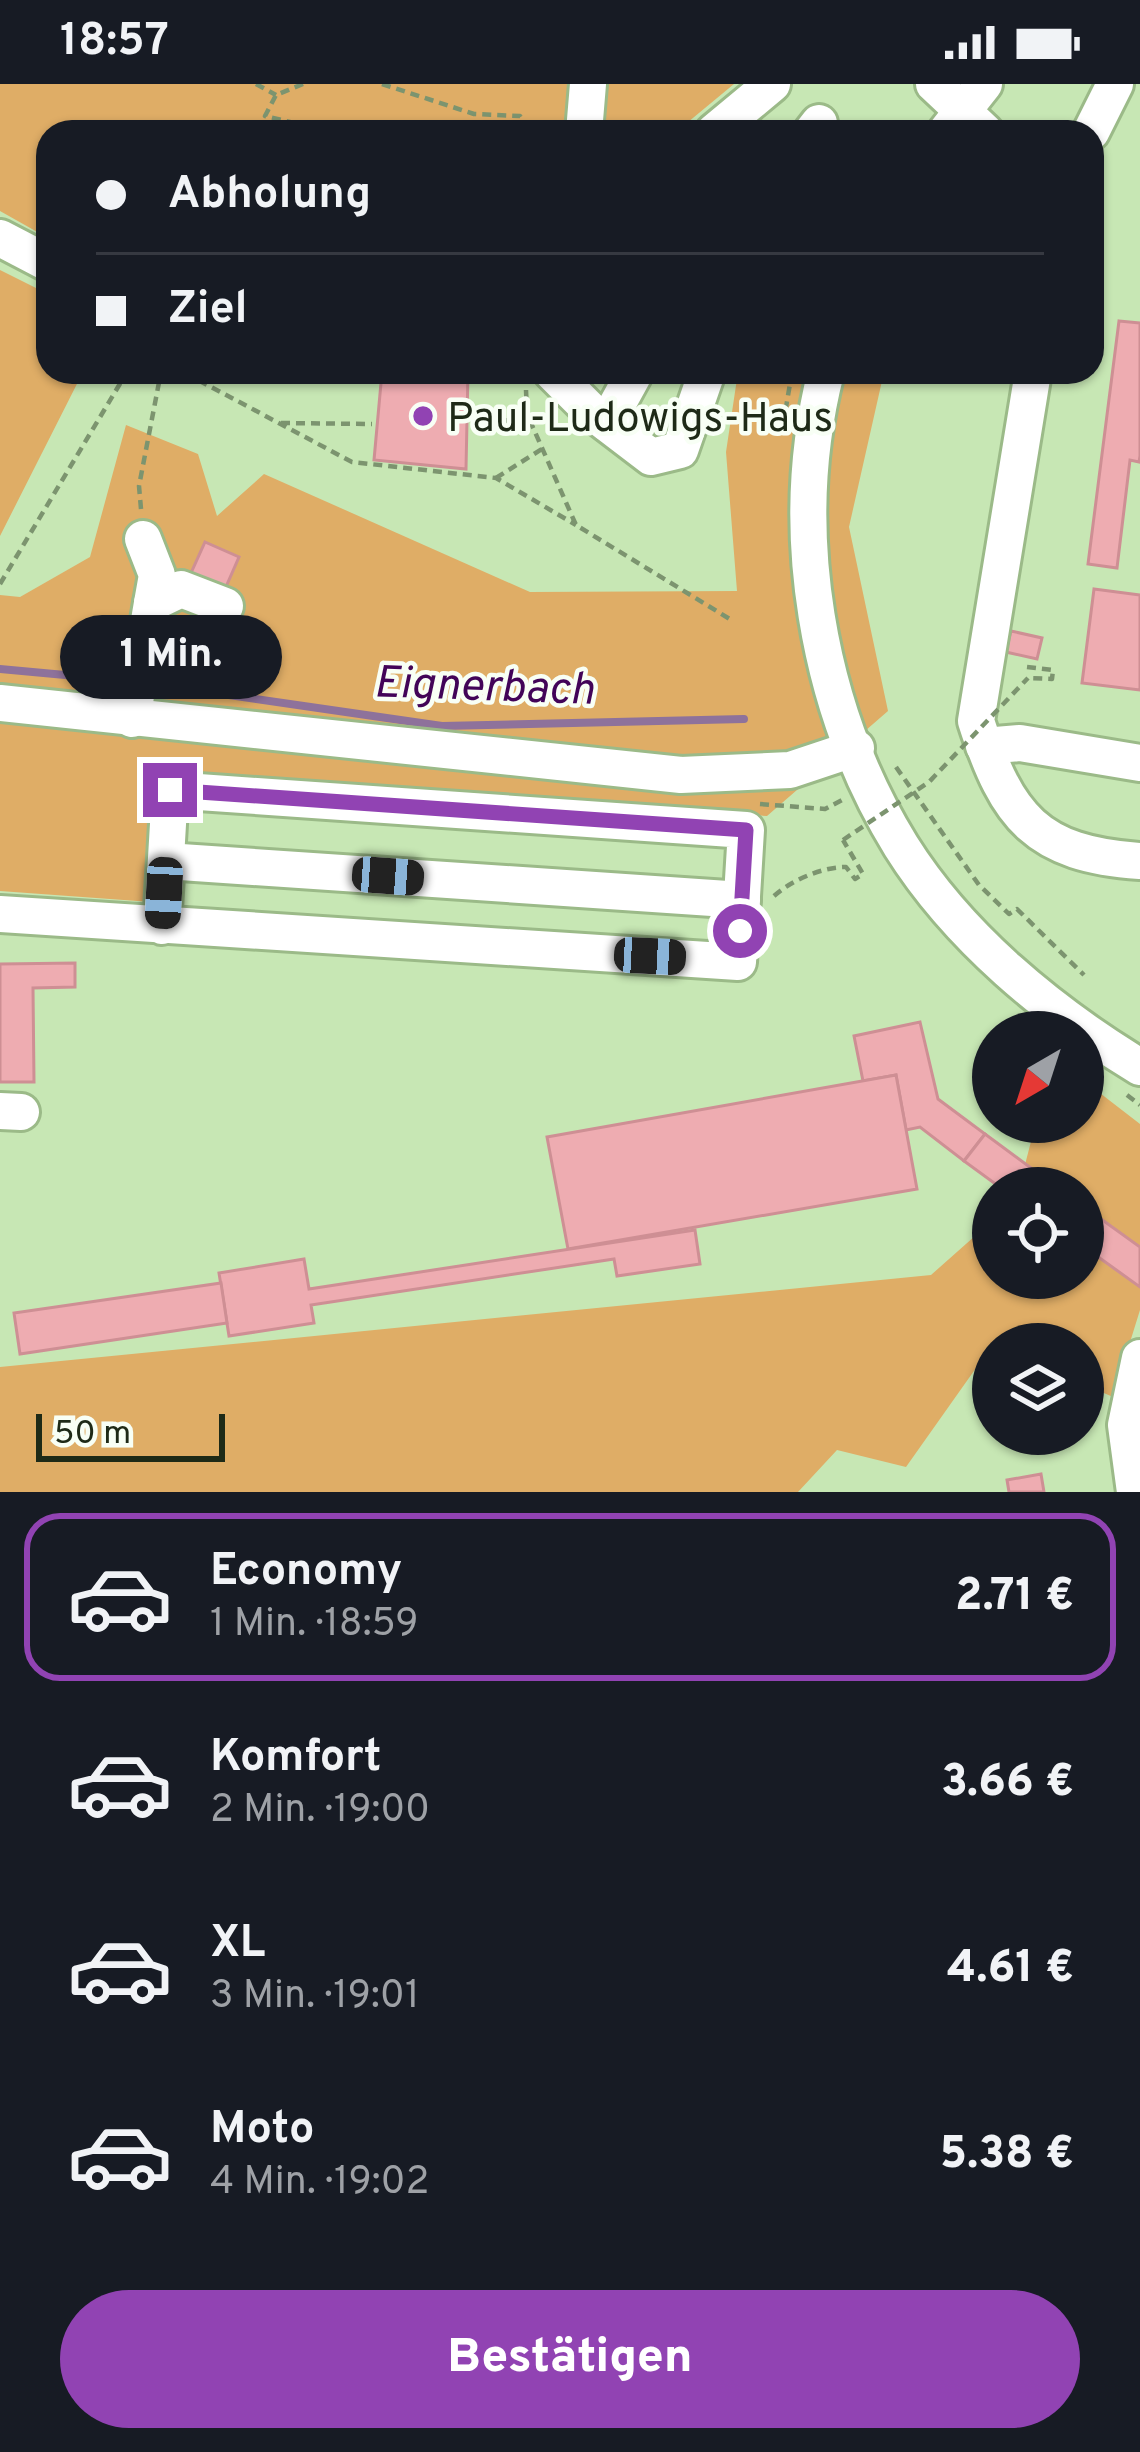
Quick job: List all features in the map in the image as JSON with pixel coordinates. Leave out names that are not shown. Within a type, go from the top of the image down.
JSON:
[{"type":"street","points":[[585,120],[589,84]]},
{"type":"street","points":[[728,120],[772,84]]},
{"type":"street","points":[[934,84],[969,114]]},
{"type":"street","points":[[1097,120],[1115,84]]},
{"type":"street","points":[[0,238],[36,256]]},
{"type":"street","points":[[565,384],[651,457],[680,450],[703,384]]},
{"type":"street","points":[[607,423],[628,384]]},
{"type":"street","points":[[824,384],[806,501],[806,542],[829,669],[873,762],[902,846],[993,956],[1083,1032],[1140,1067],[1022,951],[873,762]]},
{"type":"street","points":[[1032,384],[976,721],[984,746],[1032,830],[1066,852],[1140,861]]},
{"type":"street","points":[[132,719],[158,574],[143,539]]},
{"type":"street","points":[[152,603],[182,589],[225,606]]},
{"type":"street","points":[[0,703],[681,775],[873,762]]},
{"type":"street","points":[[984,746],[1019,743],[1140,763]]},
{"type":"street","points":[[0,914],[162,926],[738,962],[746,830],[170,790],[162,926]]},
{"type":"street","points":[[166,861],[742,897]]},
{"type":"street","points":[[1136,1492],[1126,1425],[1140,1358]]},
{"type":"path","points":[[256,84],[276,95]]},
{"type":"path","points":[[282,120],[265,116],[276,95],[303,84]]},
{"type":"path","points":[[382,84],[474,114],[520,116],[523,120]]},
{"type":"path","points":[[0,584],[120,384]]},
{"type":"path","points":[[143,539],[139,486],[158,384]]},
{"type":"path","points":[[206,384],[352,462],[496,478],[733,622]]},
{"type":"path","points":[[526,384],[526,414],[576,525]]},
{"type":"path","points":[[476,430],[526,414]]},
{"type":"path","points":[[280,423],[371,424]]},
{"type":"path","points":[[496,478],[542,448]]},
{"type":"path","points":[[742,897],[773,897],[787,885],[836,866],[846,867],[855,879],[863,874],[843,840],[929,782],[1028,678],[1052,679],[1053,670],[1027,667]]},
{"type":"path","points":[[873,762],[979,885],[1009,914],[1017,909],[1084,974]]},
{"type":"shaded area","points":[[0,84],[734,84],[690,120],[36,120],[36,231],[0,211]]},
{"type":"shaded area","points":[[0,270],[36,288],[36,384],[77,384],[0,536]]},
{"type":"shaded area","points":[[736,384],[881,384],[849,527],[888,711],[767,816],[159,780],[151,902],[0,891],[0,595],[20,597],[90,557],[126,425],[198,454],[217,516],[264,474],[530,592],[737,591],[726,452]]},
{"type":"shaded area","points":[[1104,1096],[1140,1124],[1140,1310],[1113,1397],[1104,1393],[1104,1323],[972,1323],[972,1374],[906,1467],[837,1450],[798,1492],[0,1492],[0,1367],[931,1275],[972,1239],[972,1299],[1104,1299],[1104,1167],[1024,1167],[1031,1143],[1104,1143]]},
{"type":"building","points":[[1119,321],[1140,323],[1140,456],[1139,462],[1130,460],[1117,568],[1088,564]]},
{"type":"building","name":"Paul-Ludowigs-Haus","points":[[381,384],[468,384],[466,469],[374,460]]},
{"type":"building","points":[[205,542],[239,557],[225,589],[191,573]]},
{"type":"building","points":[[1094,589],[1140,595],[1140,690],[1082,683]]},
{"type":"building","points":[[1011,631],[1042,638],[1037,659],[1006,652]]},
{"type":"building","points":[[75,963],[75,987],[33,988],[34,1082],[0,1082],[0,964]]},
{"type":"building","points":[[920,1022],[938,1099],[972,1124],[972,1143],[978,1143],[964,1161],[920,1127],[906,1130],[896,1075],[863,1081],[854,1036]]},
{"type":"building","points":[[896,1075],[917,1189],[568,1249],[547,1137]]},
{"type":"building","points":[[978,1143],[997,1143],[1030,1167],[972,1167],[964,1161]]},
{"type":"building","points":[[1104,1221],[1140,1247],[1140,1287],[1104,1261]]},
{"type":"building","points":[[695,1230],[700,1264],[617,1276],[614,1259],[311,1305],[314,1323],[229,1336],[219,1273],[304,1259],[309,1289]]},
{"type":"building","points":[[221,1283],[227,1323],[20,1354],[14,1313]]},
{"type":"building","points":[[1041,1474],[1044,1492],[1009,1492],[1007,1480]]},
{"type":"waterway","name":"Eignerbach","points":[[0,669],[130,681]]},
{"type":"waterway","name":"Eignerbach","points":[[153,684],[442,726],[744,719]]},
{"type":"place","name":"Paul-Ludowigs-Haus","points":[[423,416]]},
{"type":"route","points":[[170,790],[746,830],[740,931]]}]
